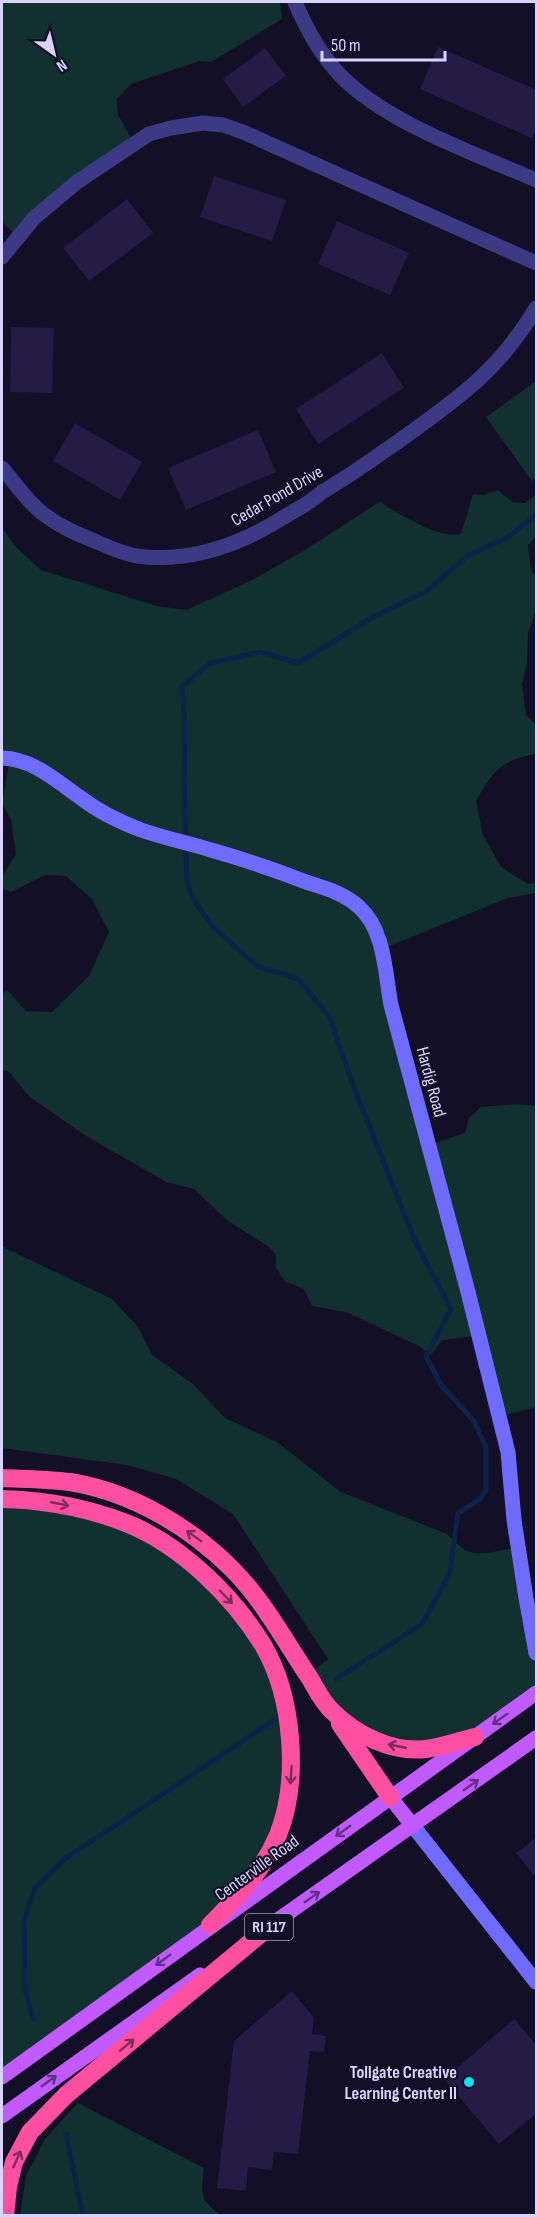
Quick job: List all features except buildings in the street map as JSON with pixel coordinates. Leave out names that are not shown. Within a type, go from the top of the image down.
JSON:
[{"type":"highway","points":[[2,1478],[70,1482],[120,1496],[162,1515],[201,1541],[234,1570],[260,1603],[390,1797]]},
{"type":"highway","points":[[2,1499],[40,1500],[84,1509],[128,1524],[172,1549],[212,1582],[240,1611],[264,1647],[280,1687],[288,1724],[291,1766],[289,1800],[278,1834],[248,1886],[210,1925]]},
{"type":"highway","points":[[330,1710],[353,1729],[375,1741],[400,1748],[426,1749],[475,1737]]},
{"type":"highway","points":[[6,2216],[8,2187],[14,2162],[30,2132],[66,2095],[269,1928]]},
{"type":"main road","name":"Centerville Road","points":[[2,2077],[210,1925],[537,1693]]},
{"type":"main road","name":"RI 117","points":[[2,2116],[537,1738]]},
{"type":"main road","points":[[390,1797],[413,1826]]},
{"type":"street","points":[[295,2],[322,54],[360,92],[401,120],[537,180]]},
{"type":"street","points":[[2,257],[34,218],[77,182],[109,160],[149,134],[203,123],[223,125],[243,132],[537,263]]},
{"type":"street","name":"Cedar Pond Drive","points":[[2,468],[17,489],[42,513],[78,536],[112,549],[144,557],[201,554],[262,531],[309,504],[322,492],[448,407],[491,370],[526,327],[537,308]]},
{"type":"street","name":"Hardig Road","points":[[2,758],[18,759],[31,765],[56,779],[104,813],[141,830],[271,869],[344,896],[365,913],[377,936],[385,965],[394,1016],[467,1288],[508,1452],[514,1520],[537,1653]]},
{"type":"street","points":[[413,1826],[537,1982]]},
{"type":"green space","points":[[2,2],[280,2],[282,19],[211,62],[200,61],[131,84],[117,99],[118,115],[135,144],[15,234],[2,222]]},
{"type":"green space","points":[[536,381],[536,478],[532,481],[486,417]]},
{"type":"green space","points":[[498,490],[512,502],[525,503],[536,495],[536,536],[528,545],[531,571],[536,577],[536,609],[528,633],[527,663],[522,684],[526,715],[536,725],[536,754],[514,760],[499,768],[476,801],[483,835],[501,867],[528,884],[536,883],[536,893],[508,898],[382,949],[429,1145],[465,1133],[469,1118],[481,1107],[517,1104],[536,1106],[536,1407],[501,1416],[475,1336],[442,1340],[431,1355],[419,1346],[346,1312],[312,1306],[304,1289],[284,1281],[276,1267],[276,1254],[269,1247],[227,1220],[194,1189],[166,1182],[83,1134],[30,1097],[9,1072],[2,1070],[2,993],[8,991],[26,1011],[52,1012],[89,976],[109,932],[92,899],[66,876],[45,875],[11,892],[2,888],[2,877],[16,854],[11,820],[2,803],[9,764],[2,761],[2,528],[16,547],[41,570],[157,606],[186,610],[248,582],[300,553],[381,501],[387,507],[432,530],[461,534],[473,494],[483,495]]},
{"type":"green space","points":[[2,1244],[5,1248],[112,1299],[138,1327],[152,1355],[193,1384],[225,1418],[277,1442],[341,1492],[447,1534],[470,1552],[484,1553],[513,1548],[536,1650],[536,1695],[487,1725],[411,1749],[349,1726],[313,1671],[328,1659],[233,1514],[176,1479],[127,1465],[2,1448]]},
{"type":"green space","points":[[2,1502],[88,1509],[196,1569],[259,1649],[285,1721],[281,1826],[207,1927],[2,2077]]},
{"type":"green space","points":[[78,2103],[204,2168],[203,2195],[209,2205],[221,2215],[20,2215],[26,2176],[45,2139]]},
{"type":"waterway","points":[[336,1679],[422,1624],[449,1575],[458,1513],[480,1499],[486,1490],[486,1447],[474,1421],[441,1385],[426,1356],[451,1309],[415,1241],[356,1093],[329,1016],[298,979],[257,966],[213,927],[193,899],[187,881],[185,728],[182,687],[210,663],[260,652],[298,663],[373,617],[427,591],[467,556],[508,537],[536,515]]},
{"type":"waterway","points":[[33,2019],[25,1989],[24,1921],[35,1888],[66,1858],[276,1719]]},
{"type":"waterway","points":[[66,2134],[83,2216]]},
{"type":"place","name":"Tollgate Creative Learning Center II","points":[[469,2082]]}]
